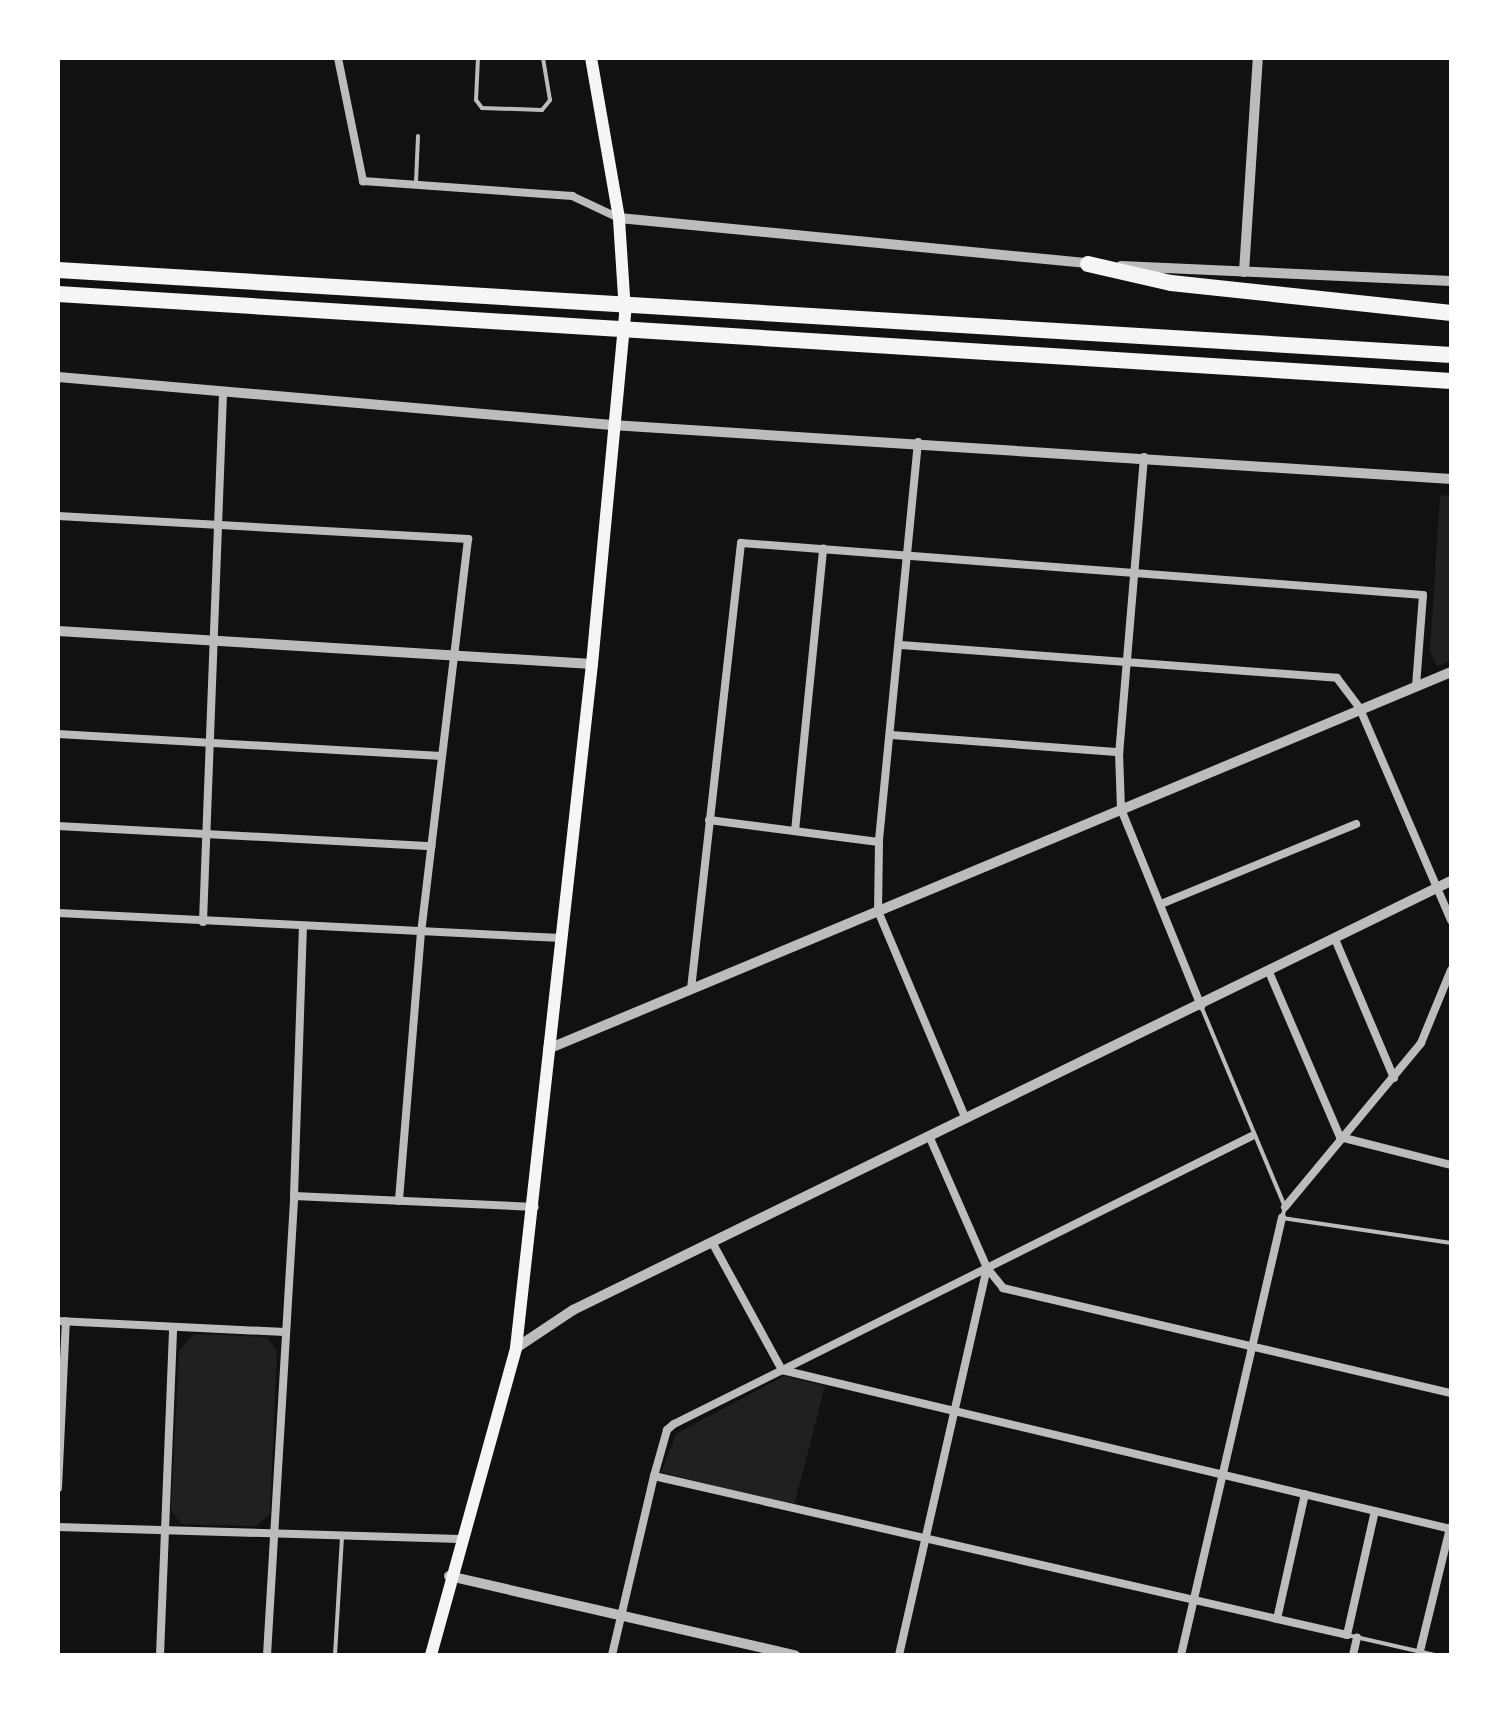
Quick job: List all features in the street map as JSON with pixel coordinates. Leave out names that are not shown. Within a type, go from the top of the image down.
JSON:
[{"type":"highway","points":[[1088,264],[1171,283],[1451,313]]},
{"type":"highway","points":[[58,270],[694,305],[1451,355]]},
{"type":"highway","points":[[58,294],[693,331],[1451,381]]},
{"type":"main road","points":[[431,1655],[449,1576],[516,1348],[535,1207],[548,1049],[592,664],[625,312],[619,218],[591,58]]},
{"type":"street","points":[[338,58],[363,181],[572,196],[619,218],[1088,264],[1451,281]]},
{"type":"street","points":[[1244,272],[1258,58]]},
{"type":"street","points":[[58,377],[223,394],[612,425],[918,442],[1451,479]]},
{"type":"street","points":[[203,922],[223,394]]},
{"type":"street","points":[[918,442],[901,645],[879,842],[878,911],[966,1119]]},
{"type":"street","points":[[1144,457],[1119,752],[1121,809],[1201,1006]]},
{"type":"street","points":[[58,516],[468,539],[421,932],[399,1201]]},
{"type":"street","points":[[691,989],[741,543],[1423,595],[1416,687]]},
{"type":"street","points":[[795,831],[823,548]]},
{"type":"street","points":[[58,631],[592,664]]},
{"type":"street","points":[[901,645],[1337,678],[1360,709],[1451,920]]},
{"type":"street","points":[[548,1049],[1451,672]]},
{"type":"street","points":[[58,734],[441,756]]},
{"type":"street","points":[[891,735],[1119,752]]},
{"type":"street","points":[[709,820],[879,842]]},
{"type":"street","points":[[1161,904],[1356,824]]},
{"type":"street","points":[[58,826],[431,846]]},
{"type":"street","points":[[516,1348],[573,1310],[1201,1006],[1451,881]]},
{"type":"street","points":[[58,913],[303,928],[561,938]]},
{"type":"street","points":[[267,1655],[294,1196],[303,928]]},
{"type":"street","points":[[1335,939],[1394,1078]]},
{"type":"street","points":[[1285,1207],[1421,1043],[1451,970]]},
{"type":"street","points":[[1269,972],[1340,1137]]},
{"type":"street","points":[[612,1655],[654,1476],[667,1430],[674,1424],[1252,1136]]},
{"type":"street","points":[[1340,1137],[1451,1165]]},
{"type":"street","points":[[930,1138],[987,1268],[1003,1288],[1451,1393]]},
{"type":"street","points":[[294,1196],[535,1207]]},
{"type":"street","points":[[1181,1655],[1220,1474],[1282,1218]]},
{"type":"street","points":[[713,1244],[782,1370],[1451,1528],[1420,1651]]},
{"type":"street","points":[[899,1655],[987,1268]]},
{"type":"street","points":[[58,1488],[62,1321],[285,1332]]},
{"type":"street","points":[[160,1655],[173,1327]]},
{"type":"street","points":[[654,1476],[1347,1635],[1375,1511]]},
{"type":"street","points":[[1277,1619],[1305,1494]]},
{"type":"street","points":[[58,1527],[460,1539]]},
{"type":"street","points":[[449,1576],[795,1655]]},
{"type":"street","points":[[1353,1655],[1357,1637]]},
{"type":"lane","points":[[478,58],[476,100],[482,108],[542,110],[550,100],[543,58]]},
{"type":"lane","points":[[416,185],[418,136]]},
{"type":"lane","points":[[1201,1006],[1252,1136],[1285,1207],[1282,1218],[1451,1243]]},
{"type":"lane","points":[[335,1655],[342,1536]]},
{"type":"lane","points":[[1347,1635],[1435,1655]]},
{"type":"shaded area","points":[[1440,495],[1451,496],[1451,661],[1437,666],[1430,651]]},
{"type":"shaded area","points":[[194,1334],[267,1337],[277,1351],[270,1514],[256,1526],[181,1524],[171,1510],[179,1351]]},
{"type":"shaded area","points":[[784,1376],[825,1386],[794,1506],[661,1472],[676,1434]]}]
